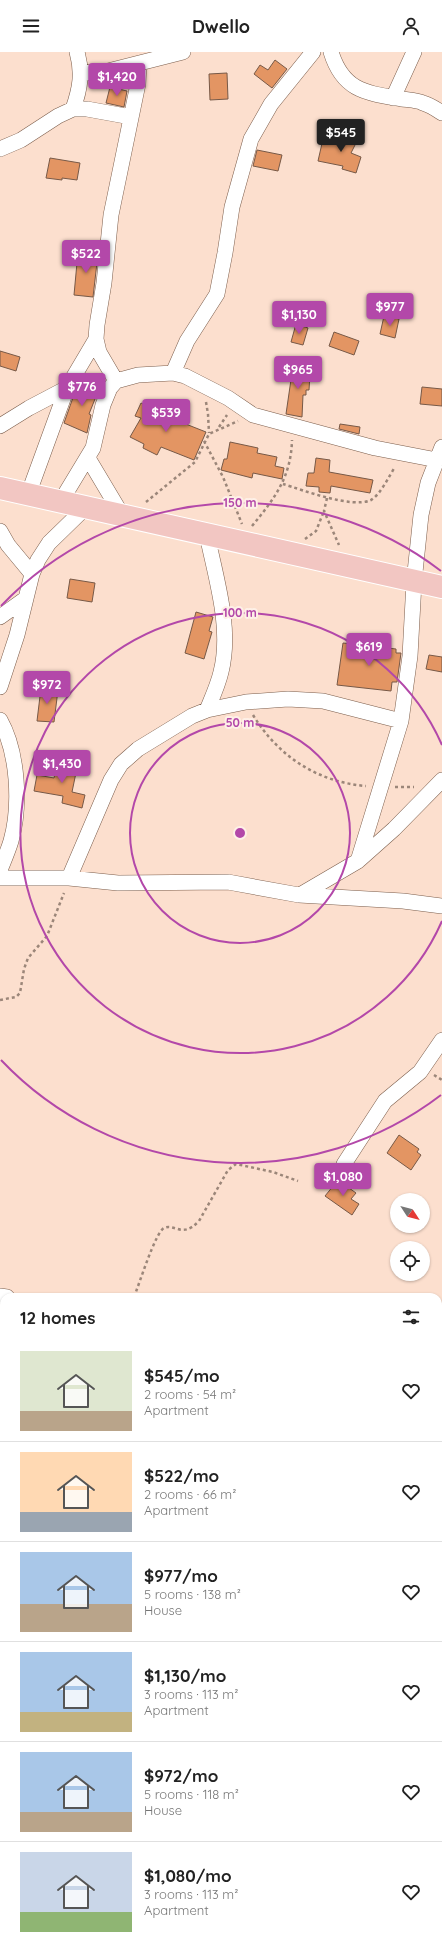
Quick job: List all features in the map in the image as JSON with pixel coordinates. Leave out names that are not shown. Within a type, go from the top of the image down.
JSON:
[{"type":"highway","points":[[0,488],[207,535],[243,538],[285,553],[348,568],[442,587]]},
{"type":"street","points":[[73,109],[79,94],[82,73],[77,52]]},
{"type":"street","points":[[82,73],[108,71],[183,52]]},
{"type":"street","points":[[173,373],[187,341],[216,294],[225,253],[232,207],[251,139],[271,104],[313,52]]},
{"type":"street","points":[[331,52],[334,62],[344,79],[356,88],[372,95],[423,102],[442,113]]},
{"type":"street","points":[[393,98],[414,52]]},
{"type":"street","points":[[116,380],[98,352],[96,339],[104,283],[111,215],[138,84],[139,64]]},
{"type":"street","points":[[0,149],[22,140],[58,116],[73,109],[87,109],[131,117]]},
{"type":"street","points":[[28,495],[67,388],[96,339]]},
{"type":"street","points":[[61,501],[88,458],[98,433],[105,397],[116,380],[138,375],[173,373],[198,381],[228,398],[253,415],[292,426],[404,454],[439,453],[428,483],[420,515],[414,582],[410,656],[402,721],[358,861]]},
{"type":"street","points":[[0,426],[29,408],[67,388]]},
{"type":"street","points":[[88,458],[127,516]]},
{"type":"street","points":[[0,687],[17,635],[32,574],[49,543],[86,507]]},
{"type":"street","points":[[0,531],[8,545],[32,574]]},
{"type":"street","points":[[207,535],[223,615],[225,643],[221,673],[207,710]]},
{"type":"street","points":[[0,617],[25,599]]},
{"type":"street","points":[[69,878],[111,780],[122,764],[138,749],[155,738],[207,710],[246,702],[288,699],[323,701],[402,721]]},
{"type":"street","points":[[0,720],[11,747],[17,794],[11,840],[0,870]]},
{"type":"street","points":[[299,895],[358,861],[394,829],[438,784]]},
{"type":"street","points":[[0,878],[69,878],[118,883],[228,882],[299,895],[403,901],[442,906]]},
{"type":"street","points":[[344,1164],[385,1101],[420,1072],[442,1040]]},
{"type":"path","points":[[198,381],[205,398],[208,414],[209,434]]},
{"type":"path","points":[[127,516],[195,462],[204,441],[209,434],[219,428],[253,415]]},
{"type":"path","points":[[243,538],[283,484],[289,464],[292,426]]},
{"type":"path","points":[[204,441],[223,476],[243,538]]},
{"type":"path","points":[[283,484],[327,498],[353,501],[371,500],[380,490],[404,454]]},
{"type":"path","points":[[285,553],[316,531],[324,511],[327,498]]},
{"type":"path","points":[[324,511],[348,568]]},
{"type":"path","points":[[246,702],[271,741],[300,765],[324,777],[344,783],[381,787],[438,784]]},
{"type":"path","points":[[0,1000],[16,997],[20,993],[24,968],[28,958],[47,936],[69,878]]},
{"type":"path","points":[[136,1293],[155,1242],[163,1229],[168,1228],[181,1231],[194,1226],[199,1221],[228,1170],[233,1166],[236,1164],[257,1168],[298,1181]]},
{"type":"building","points":[[275,60],[287,69],[272,88],[254,74],[260,65],[268,70]]},
{"type":"building","points":[[227,73],[228,99],[210,100],[209,74]]},
{"type":"building","points":[[110,87],[127,91],[124,107],[106,103]]},
{"type":"building","points":[[348,132],[359,137],[351,153],[361,157],[356,173],[342,169],[343,166],[318,161],[323,139],[333,141],[334,137],[345,139]]},
{"type":"building","points":[[257,150],[282,155],[278,171],[253,166]]},
{"type":"building","points":[[50,158],[80,163],[77,180],[46,178]]},
{"type":"building","points":[[78,252],[98,254],[93,297],[74,295]]},
{"type":"building","points":[[384,316],[399,319],[395,338],[380,334]]},
{"type":"building","points":[[296,324],[308,328],[303,345],[291,342]]},
{"type":"building","points":[[334,332],[359,341],[354,355],[329,346]]},
{"type":"building","points":[[0,351],[20,357],[16,371],[0,366]]},
{"type":"building","points":[[293,366],[308,367],[308,373],[310,374],[309,390],[306,390],[306,395],[303,395],[302,417],[286,414]]},
{"type":"building","points":[[81,382],[99,389],[89,414],[91,415],[87,433],[64,423],[75,392]]},
{"type":"building","points":[[422,387],[442,389],[442,406],[420,404]]},
{"type":"building","points":[[141,403],[174,418],[173,419],[206,432],[194,460],[161,447],[157,455],[143,448],[144,444],[130,437],[141,418],[135,416]]},
{"type":"building","points":[[340,424],[360,427],[359,434],[339,429]]},
{"type":"building","points":[[230,442],[258,448],[257,453],[277,457],[275,466],[284,468],[282,479],[253,473],[252,478],[221,470],[224,459],[227,459]]},
{"type":"building","points":[[316,458],[330,460],[329,472],[373,480],[370,493],[331,486],[330,493],[319,492],[319,487],[306,486],[308,473],[314,473]]},
{"type":"building","points":[[70,579],[95,583],[92,602],[67,598]]},
{"type":"building","points":[[196,612],[213,617],[209,631],[212,632],[204,659],[185,653]]},
{"type":"building","points":[[343,643],[396,649],[396,653],[401,653],[397,682],[392,682],[391,691],[337,685]]},
{"type":"building","points":[[429,655],[442,657],[442,672],[426,669]]},
{"type":"building","points":[[41,688],[58,690],[54,722],[37,721]]},
{"type":"building","points":[[58,760],[78,763],[72,792],[85,795],[82,808],[62,803],[63,796],[34,791],[37,775],[54,778]]},
{"type":"building","points":[[399,1135],[419,1149],[417,1152],[421,1155],[411,1170],[387,1153]]},
{"type":"building","points":[[338,1180],[356,1193],[351,1199],[359,1204],[352,1215],[325,1196]]}]
